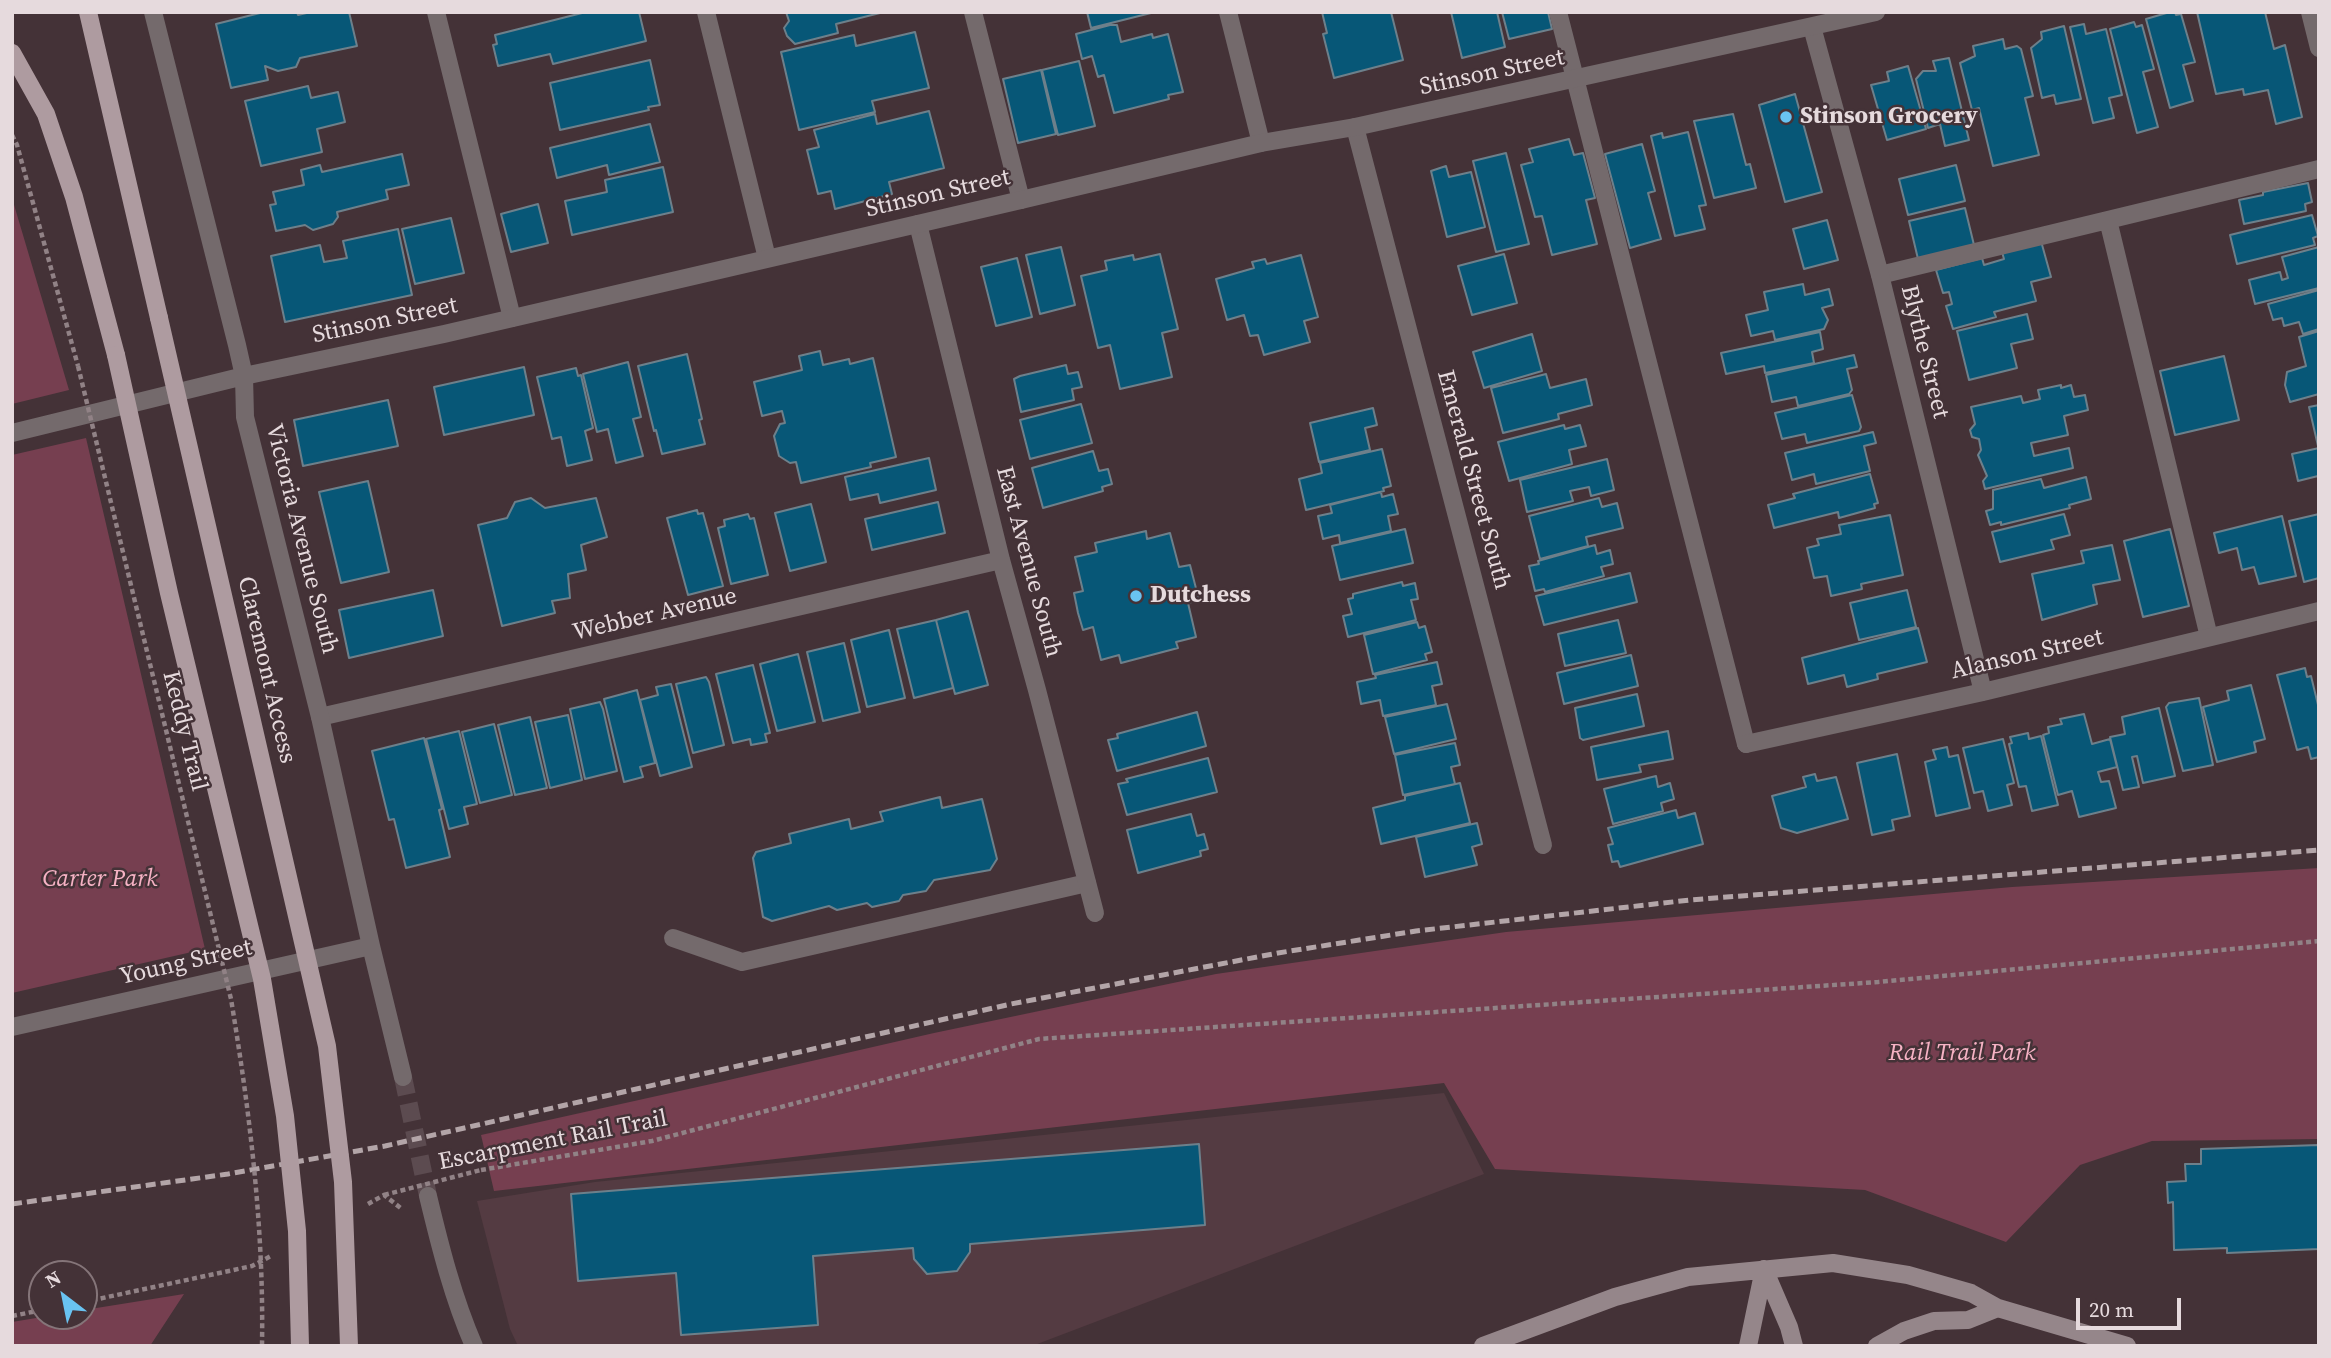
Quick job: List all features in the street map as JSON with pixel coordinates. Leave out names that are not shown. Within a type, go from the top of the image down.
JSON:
[{"type":"main road","name":"Claremont Access","points":[[88,12],[327,1046],[343,1182],[349,1346]]},
{"type":"main road","points":[[12,52],[46,114],[74,197],[116,355],[169,593],[262,979],[285,1116],[297,1231],[300,1346]]},
{"type":"main road","points":[[1483,1346],[1615,1297],[1688,1277],[1833,1264],[1908,1275],[1971,1293],[1998,1308],[2127,1346]]},
{"type":"main road","points":[[1748,1346],[1764,1269]]},
{"type":"main road","points":[[1764,1269],[1789,1327],[1794,1346]]},
{"type":"main road","points":[[1877,1346],[1904,1331],[1934,1321],[1968,1320],[1998,1308]]},
{"type":"street","name":"Victoria Avenue South","points":[[153,12],[237,345],[243,376],[245,417],[320,717],[403,1077]]},
{"type":"street","points":[[436,12],[512,318]]},
{"type":"street","points":[[706,12],[767,258]]},
{"type":"street","points":[[973,12],[1021,200]]},
{"type":"street","points":[[1228,12],[1261,143]]},
{"type":"street","points":[[1558,12],[1577,80]]},
{"type":"street","name":"Stinson Street","points":[[12,433],[243,376],[512,318],[1261,143],[1355,127],[1577,80],[1876,12]]},
{"type":"street","points":[[2310,12],[2319,48]]},
{"type":"street","name":"Blythe Street","points":[[1812,27],[1880,275],[1983,692]]},
{"type":"street","name":"Alanson Street","points":[[1577,80],[1746,744],[1983,692],[2319,611]]},
{"type":"street","name":"Emerald Street South","points":[[1355,127],[1543,845]]},
{"type":"street","points":[[1880,275],[2319,169]]},
{"type":"street","points":[[2108,220],[2209,637]]},
{"type":"street","name":"East Avenue South","points":[[918,224],[1001,561],[1095,913]]},
{"type":"street","name":"Webber Avenue","points":[[320,717],[1001,561]]},
{"type":"street","points":[[673,938],[742,962],[1087,883]]},
{"type":"street","name":"Young Street","points":[[12,1027],[371,946]]},
{"type":"street","points":[[428,1196],[456,1298],[474,1346]]},
{"type":"path","name":"Keddy Trail","points":[[12,135],[78,366],[231,999],[247,1095],[259,1198],[262,1346]]},
{"type":"path","name":"Escarpment Rail Trail","points":[[360,1208],[384,1195],[481,1170],[652,1141],[1039,1039],[1878,982],[2319,941]]},
{"type":"path","points":[[98,1299],[252,1266],[276,1253]]},
{"type":"shaded area","points":[[1444,1093],[1484,1174],[1032,1346],[518,1346],[510,1329],[477,1201],[595,1182]]},
{"type":"green space","points":[[12,198],[69,390],[12,404]]},
{"type":"green space","name":"Carter Park","points":[[86,438],[205,949],[12,993],[12,455]]},
{"type":"green space","name":"Rail Trail Park","points":[[2319,868],[2319,1139],[2152,1141],[2080,1165],[2006,1242],[1865,1190],[1495,1169],[1444,1083],[494,1191],[481,1135],[934,1033],[1216,974],[1506,932],[2012,887]]},
{"type":"green space","points":[[184,1294],[150,1346],[12,1346],[12,1322],[28,1319],[28,1330],[98,1330],[98,1308]]},
{"type":"building","points":[[264,12],[297,12],[298,15],[311,12],[349,12],[357,46],[300,58],[296,67],[278,71],[265,66],[268,80],[231,88],[216,24]]},
{"type":"building","points":[[586,12],[639,12],[646,41],[553,64],[550,54],[498,66],[493,45],[497,44],[495,35]]},
{"type":"building","points":[[786,12],[884,12],[836,24],[838,33],[795,44],[784,28],[789,21]]},
{"type":"building","points":[[1087,12],[1155,12],[1091,28]]},
{"type":"building","points":[[1322,12],[1391,12],[1403,60],[1334,78],[1323,34],[1327,33]]},
{"type":"building","points":[[1451,12],[1497,12],[1505,47],[1462,58]]},
{"type":"building","points":[[1502,12],[1548,12],[1552,29],[1509,39]]},
{"type":"building","points":[[2170,12],[2181,14],[2195,62],[2183,65],[2193,101],[2170,108],[2146,19]]},
{"type":"building","points":[[2197,12],[2265,12],[2274,49],[2285,45],[2302,117],[2276,124],[2268,90],[2244,95],[2243,89],[2216,94]]},
{"type":"building","points":[[2134,22],[2136,27],[2142,25],[2154,69],[2143,72],[2158,127],[2137,133],[2110,29]]},
{"type":"building","points":[[2084,24],[2086,34],[2106,29],[2122,95],[2109,98],[2114,118],[2093,123],[2070,27]]},
{"type":"building","points":[[1117,25],[1121,42],[1152,34],[1153,38],[1168,34],[1183,92],[1168,95],[1169,99],[1114,113],[1104,75],[1098,77],[1092,56],[1082,59],[1076,34]]},
{"type":"building","points":[[2064,26],[2081,99],[2056,104],[2054,95],[2042,98],[2031,48],[2042,39],[2041,32]]},
{"type":"building","points":[[915,32],[929,88],[872,101],[875,112],[799,130],[781,52],[854,35],[856,46]]},
{"type":"building","points":[[2003,39],[2005,49],[2017,46],[2021,49],[2033,96],[2025,98],[2039,155],[1993,166],[1979,108],[1972,110],[1960,63],[1975,56],[1973,46]]},
{"type":"building","points":[[1949,58],[1969,140],[1945,146],[1940,124],[1928,128],[1916,79],[1923,71],[1936,71],[1933,61]]},
{"type":"building","points":[[650,60],[660,105],[648,107],[649,110],[560,130],[550,83]]},
{"type":"building","points":[[1079,61],[1095,126],[1058,135],[1042,70]]},
{"type":"building","points":[[1908,66],[1926,129],[1887,140],[1871,85],[1889,81],[1887,72]]},
{"type":"building","points":[[1041,70],[1056,134],[1018,143],[1003,79]]},
{"type":"building","points":[[308,86],[311,98],[338,92],[345,122],[317,129],[322,152],[261,166],[245,101]]},
{"type":"building","points":[[1795,94],[1822,192],[1785,202],[1759,105]]},
{"type":"building","points":[[929,111],[944,168],[889,182],[892,194],[835,209],[831,191],[818,194],[807,150],[819,147],[814,130],[875,114],[877,124]]},
{"type":"building","points":[[1733,114],[1746,165],[1750,164],[1756,188],[1714,198],[1694,121]]},
{"type":"building","points":[[650,124],[660,162],[609,175],[607,165],[557,178],[550,148]]},
{"type":"building","points":[[1688,132],[1706,205],[1699,206],[1705,229],[1675,236],[1651,136],[1662,133],[1663,138]]},
{"type":"building","points":[[1569,139],[1574,155],[1583,153],[1595,198],[1586,200],[1597,244],[1552,255],[1542,216],[1535,217],[1521,165],[1533,162],[1529,149]]},
{"type":"building","points":[[1642,144],[1655,191],[1648,193],[1661,239],[1630,248],[1605,154]]},
{"type":"building","points":[[1506,153],[1529,244],[1496,252],[1473,161]]},
{"type":"building","points":[[402,154],[409,185],[386,190],[388,199],[337,212],[338,217],[333,224],[313,230],[305,225],[276,231],[270,205],[276,204],[273,192],[304,185],[301,170],[320,165],[322,172]]},
{"type":"building","points":[[1956,165],[1965,201],[1908,215],[1899,179]]},
{"type":"building","points":[[1446,166],[1449,177],[1471,172],[1485,227],[1447,237],[1431,171]]},
{"type":"building","points":[[663,167],[673,212],[572,235],[565,201],[607,192],[605,180]]},
{"type":"building","points":[[2308,183],[2312,202],[2305,204],[2306,211],[2244,224],[2239,200]]},
{"type":"building","points":[[538,204],[548,243],[511,252],[501,214]]},
{"type":"building","points":[[1965,208],[1974,245],[1918,259],[1909,221]]},
{"type":"building","points":[[2312,215],[2318,236],[2313,238],[2315,245],[2237,264],[2230,235]]},
{"type":"building","points":[[451,218],[464,273],[415,284],[402,229]]},
{"type":"building","points":[[1827,220],[1838,260],[1804,269],[1793,229]]},
{"type":"building","points":[[398,229],[412,295],[285,322],[271,256],[320,245],[324,262],[347,258],[343,241]]},
{"type":"building","points":[[2041,241],[2051,277],[2031,282],[2036,301],[1994,312],[1996,317],[1953,329],[1946,306],[1952,304],[1949,292],[1943,293],[1936,270],[1982,258],[1984,265],[2004,259],[2002,252]]},
{"type":"building","points":[[1061,247],[1075,305],[1040,314],[1026,255]]},
{"type":"building","points":[[2319,247],[2319,288],[2255,304],[2249,280],[2280,272],[2282,280],[2288,278],[2282,257]]},
{"type":"building","points":[[1160,254],[1178,329],[1162,333],[1172,377],[1120,389],[1110,345],[1098,348],[1081,276],[1107,270],[1105,261],[1133,255],[1134,260]]},
{"type":"building","points":[[1504,254],[1517,303],[1472,315],[1458,266]]},
{"type":"building","points":[[1301,255],[1318,317],[1304,321],[1310,342],[1264,355],[1258,335],[1250,336],[1244,315],[1227,320],[1216,279],[1254,268],[1252,262],[1265,259],[1267,264]]},
{"type":"building","points":[[1017,258],[1032,317],[996,326],[981,267]]},
{"type":"building","points":[[1803,284],[1805,295],[1829,289],[1833,305],[1822,308],[1828,320],[1824,329],[1775,340],[1773,331],[1751,336],[1746,315],[1768,310],[1764,292]]},
{"type":"building","points":[[2319,290],[2319,329],[2303,334],[2299,322],[2284,326],[2282,318],[2273,320],[2268,304]]},
{"type":"building","points":[[2027,314],[2033,339],[2011,344],[2017,368],[1969,380],[1957,331]]},
{"type":"building","points":[[2319,331],[2319,394],[2290,402],[2285,385],[2287,372],[2306,366],[2299,337]]},
{"type":"building","points":[[1820,332],[1823,349],[1812,352],[1814,363],[1765,373],[1764,366],[1726,374],[1721,353]]},
{"type":"building","points":[[1532,334],[1542,371],[1484,388],[1473,352]]},
{"type":"building","points":[[820,351],[823,365],[849,359],[850,364],[873,358],[896,457],[870,463],[871,467],[801,483],[796,462],[790,463],[779,456],[774,436],[780,424],[785,423],[782,411],[762,416],[754,382],[802,370],[799,356]]},
{"type":"building","points":[[687,354],[705,444],[662,454],[638,366]]},
{"type":"building","points":[[1854,355],[1857,367],[1847,369],[1852,390],[1849,394],[1798,406],[1796,397],[1772,402],[1766,375]]},
{"type":"building","points":[[2224,356],[2239,420],[2175,435],[2160,371]]},
{"type":"building","points":[[628,362],[641,417],[633,419],[643,456],[616,463],[608,429],[597,432],[583,374]]},
{"type":"building","points":[[1066,365],[1068,374],[1078,372],[1082,387],[1072,389],[1074,400],[1021,412],[1014,379]]},
{"type":"building","points":[[524,367],[534,415],[444,435],[434,387]]},
{"type":"building","points":[[576,368],[578,376],[581,375],[593,428],[585,431],[592,460],[567,466],[561,437],[552,439],[537,377]]},
{"type":"building","points":[[1546,374],[1550,388],[1586,379],[1592,405],[1558,414],[1559,419],[1503,433],[1491,388]]},
{"type":"building","points":[[2061,385],[2061,388],[2071,385],[2074,397],[2085,395],[2088,410],[2064,416],[2068,435],[2031,443],[2034,456],[2069,448],[2073,468],[1985,489],[1983,481],[1987,476],[1978,455],[1981,450],[1979,439],[1972,437],[1970,430],[1975,424],[1971,407],[2021,396],[2023,403],[2040,399],[2038,390]]},
{"type":"building","points":[[1852,395],[1861,427],[1859,431],[1807,443],[1805,434],[1782,439],[1775,413]]},
{"type":"building","points":[[388,400],[398,446],[303,466],[294,420]]},
{"type":"building","points":[[1081,404],[1092,443],[1030,459],[1020,420]]},
{"type":"building","points":[[2319,405],[2319,446],[2318,446],[2309,407]]},
{"type":"building","points":[[1373,408],[1377,425],[1365,428],[1370,450],[1319,462],[1310,423]]},
{"type":"building","points":[[1564,425],[1565,429],[1580,425],[1586,446],[1569,450],[1572,464],[1509,481],[1498,442]]},
{"type":"building","points":[[1873,432],[1876,443],[1864,446],[1870,471],[1816,484],[1814,474],[1792,480],[1785,453]]},
{"type":"building","points":[[2319,448],[2319,482],[2318,476],[2298,481],[2292,454]]},
{"type":"building","points":[[1382,449],[1391,486],[1383,488],[1384,491],[1306,510],[1299,479],[1322,473],[1320,463]]},
{"type":"building","points":[[1093,451],[1099,471],[1108,469],[1112,484],[1102,487],[1103,491],[1043,508],[1032,468]]},
{"type":"building","points":[[929,458],[936,490],[880,503],[878,494],[850,500],[845,477]]},
{"type":"building","points":[[1607,459],[1614,490],[1591,496],[1589,487],[1570,491],[1573,501],[1527,512],[1520,480]]},
{"type":"building","points":[[1870,474],[1878,503],[1874,504],[1875,508],[1839,518],[1838,512],[1774,528],[1768,505],[1795,498],[1793,494]]},
{"type":"building","points":[[2086,477],[2091,499],[2069,505],[2070,508],[2001,525],[2001,522],[1990,525],[1986,511],[1993,509],[1993,490],[2041,479],[2044,488]]},
{"type":"building","points":[[368,481],[389,572],[341,583],[319,492]]},
{"type":"building","points":[[1381,492],[1382,497],[1393,494],[1398,514],[1388,516],[1391,531],[1340,543],[1339,535],[1323,539],[1318,516],[1332,513],[1330,505]]},
{"type":"building","points":[[531,498],[545,508],[596,498],[607,537],[581,545],[586,570],[568,574],[570,598],[552,601],[555,613],[502,626],[478,525],[507,518],[515,502]]},
{"type":"building","points":[[1599,498],[1602,507],[1617,503],[1623,528],[1586,537],[1588,546],[1540,559],[1529,516]]},
{"type":"building","points":[[938,502],[945,533],[872,550],[865,519]]},
{"type":"building","points":[[811,504],[826,562],[790,571],[775,513]]},
{"type":"building","points":[[697,510],[698,514],[703,513],[723,586],[688,595],[667,518]]},
{"type":"building","points":[[748,514],[750,519],[754,518],[768,575],[731,584],[718,528],[725,526],[724,520]]},
{"type":"building","points":[[2064,514],[2070,535],[2051,540],[2054,549],[2000,562],[1992,532]]},
{"type":"building","points":[[2319,514],[2319,578],[2304,582],[2289,521]]},
{"type":"building","points":[[1890,515],[1903,575],[1861,584],[1862,589],[1831,596],[1827,576],[1814,578],[1807,548],[1819,545],[1817,539],[1841,534],[1839,525]]},
{"type":"building","points":[[2282,516],[2296,576],[2259,584],[2254,567],[2242,570],[2237,548],[2219,553],[2214,533]]},
{"type":"building","points":[[1405,529],[1413,563],[1340,580],[1332,546]]},
{"type":"building","points":[[2170,529],[2189,606],[2143,617],[2124,541]]},
{"type":"building","name":"Dutchess","points":[[1146,531],[1147,539],[1170,533],[1179,567],[1190,565],[1199,600],[1188,603],[1196,637],[1176,642],[1178,648],[1121,663],[1119,655],[1101,660],[1093,627],[1083,630],[1078,613],[1074,593],[1083,591],[1075,557],[1097,552],[1095,543]]},
{"type":"building","points":[[1595,545],[1597,554],[1610,550],[1613,564],[1601,567],[1604,576],[1545,592],[1544,589],[1535,591],[1529,566]]},
{"type":"building","points":[[2112,545],[2120,580],[2093,585],[2097,604],[2042,620],[2032,574],[2084,563],[2081,551]]},
{"type":"building","points":[[1630,573],[1637,602],[1544,625],[1536,596]]},
{"type":"building","points":[[1402,582],[1403,586],[1415,583],[1418,599],[1411,600],[1416,620],[1348,637],[1343,616],[1352,614],[1348,599],[1353,598],[1353,594]]},
{"type":"building","points":[[433,590],[443,636],[349,658],[339,610]]},
{"type":"building","points":[[1907,590],[1916,627],[1859,640],[1850,603]]},
{"type":"building","points":[[968,611],[988,685],[955,694],[936,620]]},
{"type":"building","points":[[936,620],[953,688],[914,698],[897,629]]},
{"type":"building","points":[[1618,620],[1626,653],[1565,666],[1558,634]]},
{"type":"building","points":[[1417,622],[1419,628],[1425,626],[1432,652],[1425,654],[1427,660],[1373,674],[1364,635]]},
{"type":"building","points":[[1918,628],[1927,662],[1877,674],[1878,679],[1847,687],[1844,675],[1808,684],[1802,658]]},
{"type":"building","points":[[889,630],[905,698],[867,707],[851,640]]},
{"type":"building","points":[[844,643],[860,712],[823,721],[807,652]]},
{"type":"building","points":[[798,654],[815,722],[777,731],[760,664]]},
{"type":"building","points":[[1631,655],[1638,686],[1564,704],[1557,673]]},
{"type":"building","points":[[1437,662],[1442,684],[1432,686],[1436,705],[1383,716],[1380,700],[1361,704],[1357,682],[1376,678],[1375,675]]},
{"type":"building","points":[[753,665],[770,733],[765,734],[767,742],[751,745],[750,739],[733,743],[716,674]]},
{"type":"building","points":[[2305,668],[2307,677],[2311,676],[2319,709],[2319,757],[2311,759],[2308,747],[2297,750],[2277,675]]},
{"type":"building","points":[[706,677],[724,745],[693,753],[676,684]]},
{"type":"building","points":[[671,684],[692,767],[660,776],[640,700],[658,695],[656,687]]},
{"type":"building","points":[[2251,685],[2265,739],[2254,742],[2256,752],[2217,762],[2203,707],[2229,700],[2227,691]]},
{"type":"building","points":[[637,690],[655,763],[640,767],[643,777],[624,782],[604,699]]},
{"type":"building","points":[[1637,694],[1644,726],[1583,740],[1580,738],[1575,708]]},
{"type":"building","points":[[2199,698],[2213,765],[2183,771],[2166,707],[2169,703]]},
{"type":"building","points":[[600,702],[617,771],[585,779],[570,709]]},
{"type":"building","points":[[1447,704],[1456,739],[1394,754],[1385,717]]},
{"type":"building","points":[[2159,708],[2175,776],[2143,783],[2137,756],[2132,757],[2139,787],[2123,790],[2110,737],[2125,734],[2122,717]]},
{"type":"building","points":[[1197,712],[1206,746],[1117,771],[1108,740],[1118,738],[1117,734]]},
{"type":"building","points":[[2084,714],[2092,744],[2110,739],[2117,767],[2098,772],[2101,782],[2109,781],[2116,808],[2079,817],[2072,791],[2058,795],[2043,735],[2049,733],[2048,727],[2062,724],[2060,719]]},
{"type":"building","points":[[568,715],[582,780],[550,788],[535,722]]},
{"type":"building","points":[[530,717],[547,788],[515,795],[498,725]]},
{"type":"building","points":[[494,724],[512,795],[480,803],[462,732]]},
{"type":"building","points":[[459,731],[477,804],[464,807],[468,824],[449,829],[426,739]]},
{"type":"building","points":[[1668,731],[1673,759],[1639,765],[1641,772],[1597,780],[1591,747]]},
{"type":"building","points":[[2028,733],[2029,739],[2041,736],[2058,805],[2032,811],[2026,786],[2019,787],[2009,744],[2012,743],[2010,737]]},
{"type":"building","points":[[424,738],[442,809],[439,810],[450,857],[406,868],[394,819],[389,820],[372,751]]},
{"type":"building","points":[[2003,739],[2014,783],[2007,785],[2012,805],[1988,811],[1983,791],[1974,793],[1963,748]]},
{"type":"building","points":[[1455,743],[1460,765],[1451,767],[1455,784],[1403,795],[1395,755]]},
{"type":"building","points":[[1947,747],[1949,757],[1958,755],[1970,808],[1936,816],[1925,762],[1936,759],[1933,750]]},
{"type":"building","points":[[1897,754],[1910,816],[1892,820],[1894,830],[1872,835],[1857,763]]},
{"type":"building","points":[[1208,758],[1217,792],[1127,815],[1118,784],[1128,782],[1126,779]]},
{"type":"building","points":[[1815,774],[1817,781],[1836,777],[1848,819],[1797,833],[1781,828],[1772,796],[1806,787],[1803,777]]},
{"type":"building","points":[[1656,776],[1658,787],[1670,783],[1674,799],[1661,803],[1663,811],[1613,824],[1604,789]]},
{"type":"building","points":[[1460,783],[1470,823],[1381,844],[1373,808],[1405,800],[1405,796]]},
{"type":"building","points":[[940,797],[942,808],[982,799],[997,859],[990,870],[934,880],[926,891],[903,895],[899,901],[872,907],[867,903],[837,910],[829,906],[772,921],[763,917],[753,858],[756,852],[791,843],[789,834],[849,819],[851,829],[883,821],[880,812]]},
{"type":"building","points":[[1676,810],[1678,818],[1695,813],[1703,844],[1620,867],[1618,861],[1612,862],[1608,845],[1613,844],[1608,828]]},
{"type":"building","points":[[1191,814],[1197,836],[1204,834],[1208,849],[1200,851],[1201,856],[1138,873],[1127,830]]},
{"type":"building","points":[[1477,823],[1482,844],[1472,847],[1477,865],[1425,877],[1416,837]]},
{"type":"building","points":[[1199,1144],[1205,1225],[970,1244],[970,1252],[957,1271],[927,1274],[914,1259],[913,1248],[813,1256],[818,1325],[681,1335],[676,1273],[578,1281],[571,1194]]},
{"type":"building","points":[[2319,1145],[2319,1249],[2227,1253],[2227,1248],[2174,1250],[2173,1202],[2168,1203],[2167,1182],[2186,1181],[2185,1164],[2201,1164],[2201,1149]]},
{"type":"tunnel","points":[[403,1077],[428,1196]]},
{"type":"railway","points":[[12,1204],[228,1174],[385,1146],[1011,1004],[1278,953],[1416,931],[1690,900],[2319,850]]},
{"type":"place","name":"Stinson Grocery","points":[[1786,117]]},
{"type":"place","name":"Dutchess","points":[[1136,596]]}]
